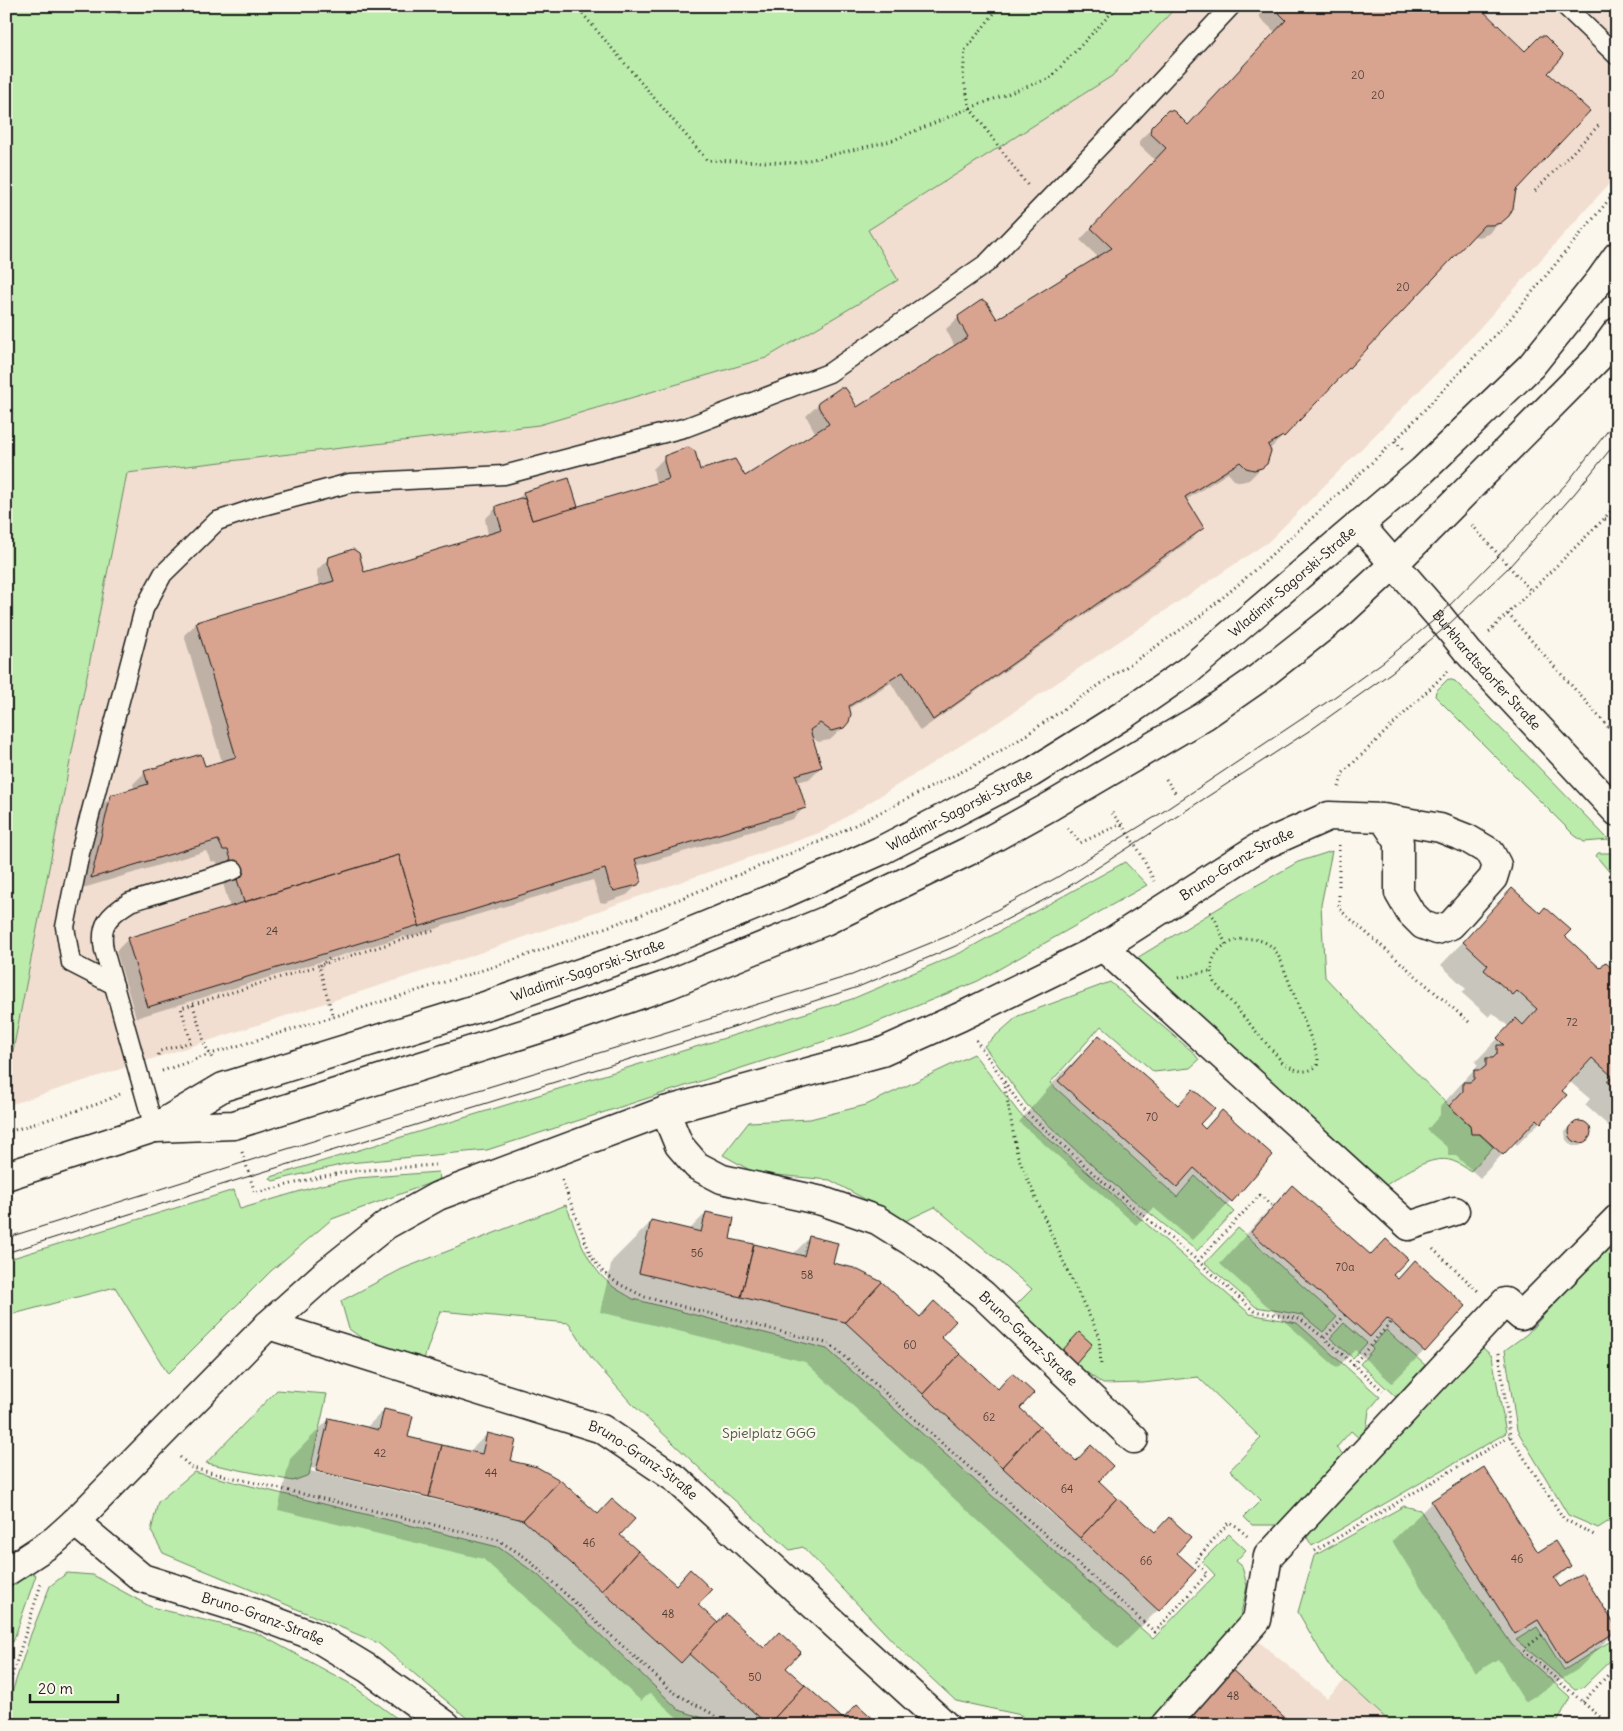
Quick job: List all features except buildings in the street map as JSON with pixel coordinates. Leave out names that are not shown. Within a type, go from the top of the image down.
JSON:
[{"type":"street","name":"Wladimir-Sagorski-Straße","points":[[6,1176],[154,1128],[223,1086],[488,1005],[667,941],[783,894],[880,851],[1032,773],[1126,714],[1189,670],[1422,470],[1531,366],[1617,256]]},
{"type":"street","name":"Wladimir-Sagorski-Straße","points":[[154,1128],[234,1125],[549,1026],[661,987],[825,921],[977,847],[1204,716],[1256,680],[1341,613],[1394,564],[1598,358],[1617,332]]},
{"type":"street","name":"Burkhardtsdorfer Straße","points":[[1359,524],[1468,652],[1617,812]]},
{"type":"street","name":"Bruno-Granz-Straße","points":[[6,1572],[55,1540],[76,1522],[268,1325],[326,1273],[386,1225],[438,1196],[665,1111],[882,1052],[960,1017],[1103,946],[1258,847],[1334,816],[1383,818],[1440,828],[1468,839],[1490,852],[1498,865],[1493,878],[1451,924],[1437,930],[1423,925],[1410,912],[1399,893],[1399,842],[1383,818]]},
{"type":"street","points":[[1103,946],[1409,1226],[1455,1211]]},
{"type":"street","name":"Bruno-Granz-Straße","points":[[665,1111],[679,1146],[697,1166],[722,1179],[822,1201],[877,1220],[931,1254],[982,1294],[1134,1439]]},
{"type":"street","points":[[1165,1725],[1257,1620],[1268,1556],[1505,1302],[1521,1316],[1617,1219]]},
{"type":"street","name":"Bruno-Granz-Straße","points":[[268,1325],[602,1429],[676,1479],[945,1725]]},
{"type":"street","name":"Bruno-Granz-Straße","points":[[76,1522],[142,1578],[248,1611],[314,1636],[367,1668],[446,1725]]},
{"type":"lane","points":[[114,985],[72,963],[65,927],[80,854],[144,609],[163,574],[217,521],[259,507],[350,484],[504,475],[687,427],[829,373],[987,263],[1231,6]]},
{"type":"lane","points":[[1565,6],[1617,56]]},
{"type":"lane","points":[[154,1128],[102,937],[104,924],[116,911],[130,902],[234,870]]},
{"type":"path","points":[[576,6],[707,160],[796,163],[891,141],[970,108],[1050,78],[1118,6]]},
{"type":"path","points":[[1000,6],[965,50],[963,77],[970,108],[1043,206]]},
{"type":"path","points":[[1536,191],[1600,125]]},
{"type":"path","points":[[6,1134],[98,1104],[143,1084],[166,1069],[502,964],[638,916],[833,836],[973,766],[1014,743],[1198,618],[1312,518],[1395,441],[1510,319],[1617,190]]},
{"type":"path","points":[[1469,1022],[1339,909],[1334,816],[1343,773],[1508,614],[1604,519],[1617,503]]},
{"type":"path","points":[[1604,519],[1617,518]]},
{"type":"path","points":[[1508,614],[1617,737]]},
{"type":"path","points":[[1014,743],[1032,773]]},
{"type":"path","points":[[1166,779],[1175,793]]},
{"type":"path","points":[[1051,806],[1080,844],[1123,825]]},
{"type":"path","points":[[1112,813],[1123,825],[1140,852],[1166,907]]},
{"type":"path","points":[[1193,889],[1215,919],[1226,945]]},
{"type":"path","points":[[160,1051],[191,1042],[181,1008],[437,929]]},
{"type":"path","points":[[1252,939],[1265,942],[1274,948],[1281,961],[1318,1056],[1318,1065],[1311,1071],[1303,1071],[1283,1063],[1222,993],[1214,982],[1211,972],[1212,960],[1219,950],[1236,940],[1252,939]]},
{"type":"path","points":[[319,966],[329,959]]},
{"type":"path","points":[[319,966],[333,1018]]},
{"type":"path","points":[[1147,987],[1192,974],[1211,972]]},
{"type":"path","points":[[192,1005],[205,1045],[211,1054]]},
{"type":"path","points":[[960,1017],[1023,1109],[1102,1181],[1198,1261],[1254,1311],[1300,1319],[1324,1338],[1404,1410]]},
{"type":"path","points":[[1004,1080],[1017,1154],[1067,1270],[1099,1335],[1102,1368]]},
{"type":"path","points":[[241,1148],[255,1193],[324,1176],[354,1171],[440,1164]]},
{"type":"path","points":[[552,1154],[591,1256],[601,1270],[617,1283],[646,1297],[830,1344],[1155,1632],[1207,1574],[1195,1560],[1229,1522]]},
{"type":"path","points":[[1198,1261],[1260,1195],[1273,1207]]},
{"type":"path","points":[[1409,1226],[1498,1309]]},
{"type":"path","points":[[1324,1338],[1345,1315]]},
{"type":"path","points":[[1353,1364],[1391,1322]]},
{"type":"path","points":[[1499,1353],[1510,1436],[1564,1519],[1596,1536]]},
{"type":"path","points":[[1313,1552],[1510,1436]]},
{"type":"path","points":[[159,1438],[192,1468],[498,1540],[524,1558],[673,1692],[711,1713],[724,1725]]},
{"type":"path","points":[[6,1695],[55,1540]]},
{"type":"path","points":[[1542,1635],[1523,1650],[1608,1725]]},
{"type":"path","points":[[1583,1702],[1617,1665]]},
{"type":"path","points":[[6,1676],[11,1678]]},
{"type":"shaded area","points":[[1177,6],[1617,6],[1617,175],[1457,353],[1268,542],[1000,721],[822,832],[468,957],[6,1106],[6,1086],[127,473],[539,425],[766,358],[822,324],[867,230],[1112,76]]},
{"type":"shaded area","points":[[1253,1637],[1327,1698],[1344,1681],[1393,1725],[1175,1725]]},
{"type":"green space","points":[[6,6],[1177,6],[1112,76],[868,230],[898,280],[766,358],[539,425],[127,473],[6,1086]]},
{"type":"green space","points":[[1448,679],[1455,681],[1609,840],[1584,842],[1574,835],[1435,696],[1436,691]]},
{"type":"green space","points":[[1332,851],[1321,905],[1325,977],[1449,1106],[1493,1147],[1471,1171],[1453,1161],[1435,1160],[1416,1167],[1382,1188],[1132,961],[1298,862]]},
{"type":"green space","points":[[1598,853],[1611,853],[1617,859],[1617,881],[1596,856]]},
{"type":"green space","points":[[1125,862],[1147,885],[978,981],[853,1032],[487,1150],[349,1163],[273,1181],[270,1179],[271,1177],[852,999],[960,953]]},
{"type":"green space","points":[[1110,982],[1193,1052],[1199,1060],[1190,1068],[1154,1072],[1101,1026],[1050,1083],[1177,1197],[1195,1176],[1234,1212],[1197,1251],[1106,1178],[1027,1105],[984,1046],[1018,1016]]},
{"type":"green space","points":[[974,1054],[1019,1113],[1250,1314],[1297,1323],[1380,1397],[1369,1410],[1366,1433],[1360,1439],[1351,1431],[1336,1448],[1345,1456],[1281,1525],[1252,1525],[1244,1517],[1261,1500],[1230,1470],[1261,1438],[1198,1377],[1143,1383],[1103,1384],[1075,1364],[1013,1308],[1032,1289],[935,1207],[905,1221],[830,1180],[755,1173],[723,1155],[749,1122],[810,1119],[866,1105]]},
{"type":"green space","points":[[438,1172],[440,1178],[433,1182],[332,1219],[271,1271],[168,1374],[115,1287],[6,1316],[6,1260],[234,1190],[240,1209],[321,1185],[357,1178]]},
{"type":"green space","name":"Spielplatz GGG","points":[[566,1205],[584,1248],[595,1267],[612,1286],[633,1299],[827,1349],[1153,1639],[1215,1575],[1202,1561],[1229,1534],[1246,1550],[1236,1561],[1242,1566],[1247,1586],[1236,1636],[1156,1725],[1030,1725],[1021,1715],[956,1701],[904,1653],[803,1547],[790,1550],[712,1480],[632,1404],[592,1359],[569,1323],[440,1311],[423,1362],[378,1350],[349,1329],[341,1301],[402,1269]]},
{"type":"green space","points":[[1238,1228],[1337,1317],[1323,1332],[1302,1315],[1256,1307],[1205,1263]]},
{"type":"green space","points":[[1617,1234],[1617,1516],[1598,1528],[1568,1515],[1517,1430],[1505,1350],[1527,1334]]},
{"type":"green space","points":[[1344,1323],[1367,1343],[1353,1358],[1330,1338]]},
{"type":"green space","points":[[1386,1330],[1425,1365],[1396,1397],[1360,1364],[1373,1349],[1371,1347]]},
{"type":"green space","points":[[1475,1341],[1492,1356],[1506,1433],[1312,1546],[1305,1534]]},
{"type":"green space","points":[[277,1390],[327,1394],[309,1475],[293,1481],[206,1463]]},
{"type":"green space","points":[[194,1472],[498,1547],[538,1575],[679,1710],[709,1720],[714,1725],[475,1725],[378,1643],[163,1553],[151,1531],[158,1502]]},
{"type":"green space","points":[[1404,1506],[1420,1510],[1512,1645],[1570,1697],[1556,1725],[1393,1725],[1329,1666],[1298,1612],[1314,1556]]},
{"type":"green space","points":[[32,1573],[36,1575],[13,1642],[10,1642],[11,1638],[6,1637],[6,1588]]},
{"type":"green space","points":[[67,1573],[93,1575],[151,1607],[257,1633],[349,1683],[406,1725],[6,1725],[6,1711],[31,1634],[50,1586]]},
{"type":"green space","points":[[1537,1627],[1564,1670],[1617,1637],[1617,1654],[1582,1688],[1575,1689],[1516,1640]]},
{"type":"tram line","points":[[6,1238],[245,1162],[852,975],[950,935],[1056,878],[1155,817],[1333,698],[1383,662],[1439,616],[1498,556],[1567,483],[1617,419]]},
{"type":"tram line","points":[[6,1253],[858,987],[956,946],[1063,890],[1312,729],[1392,672],[1447,626],[1509,567],[1575,493],[1617,441]]}]
